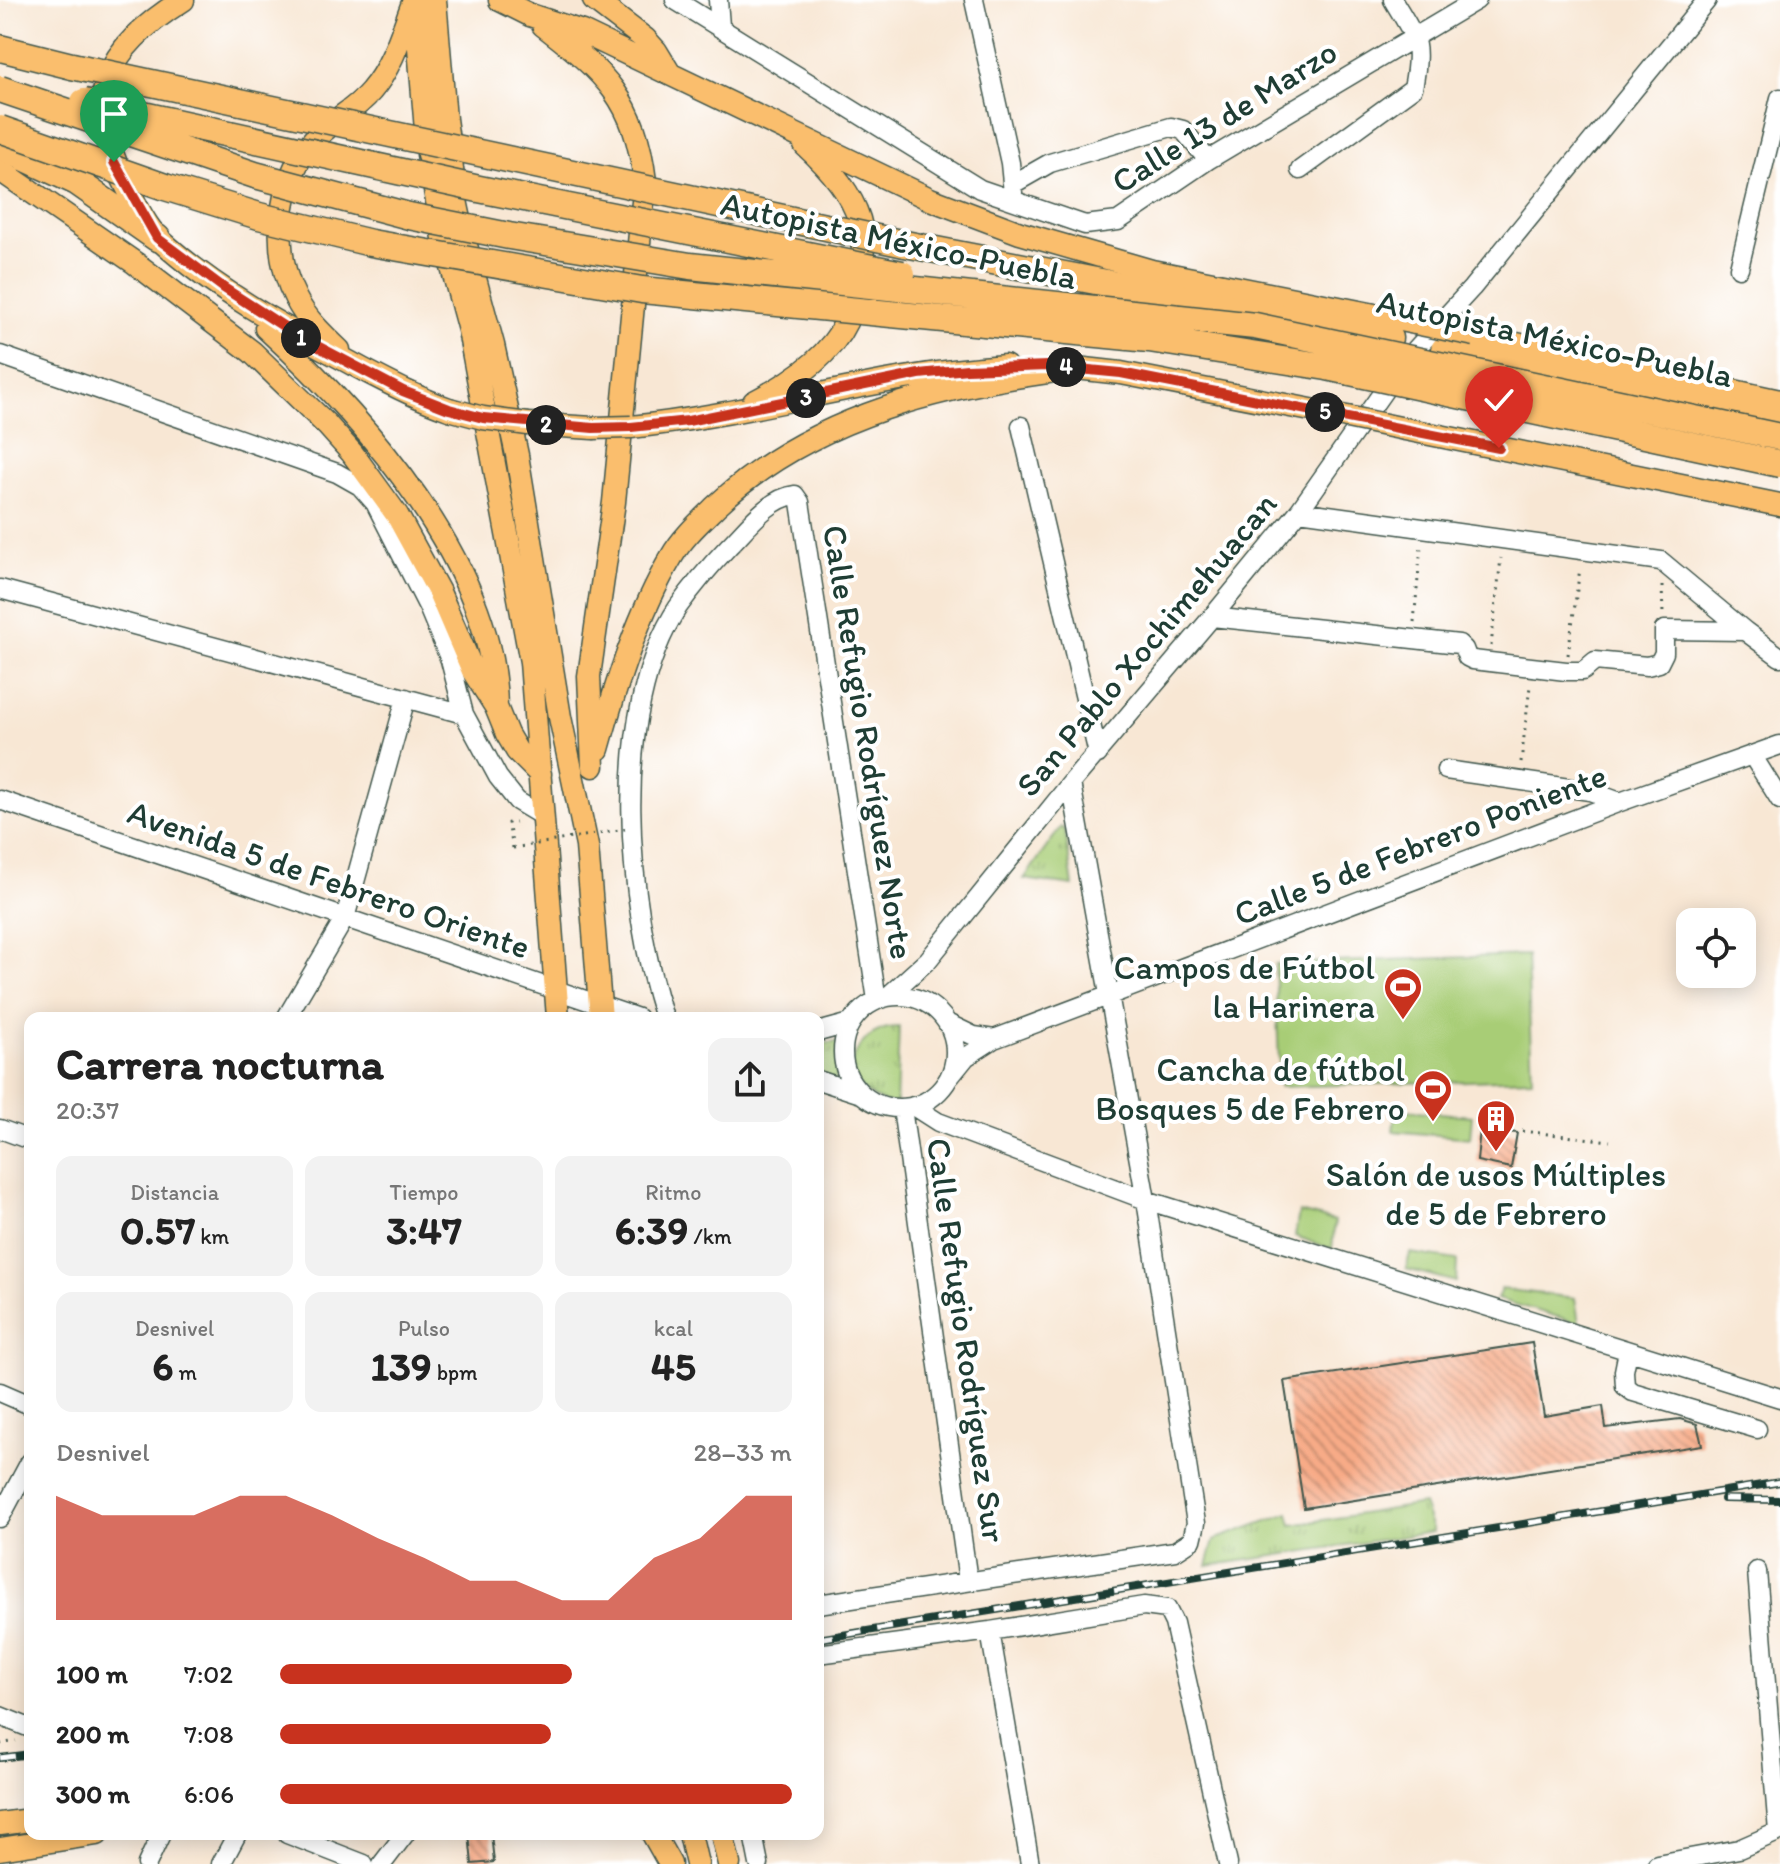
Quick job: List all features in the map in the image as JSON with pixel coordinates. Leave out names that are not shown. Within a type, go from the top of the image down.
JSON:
[{"type":"highway","name":"Autopista México-Puebla","points":[[0,48],[905,244],[1389,338],[1780,424]]},
{"type":"highway","points":[[0,87],[255,175],[409,216],[509,236],[704,268],[1255,326],[1780,437]]},
{"type":"highway","name":"Autopista México-Puebla","points":[[0,87],[69,99],[494,192],[902,274],[1375,385],[1780,475]]},
{"type":"highway","points":[[0,129],[165,187],[259,216],[371,243],[642,290],[1149,339],[1327,367],[1780,464]]},
{"type":"highway","points":[[0,146],[77,182],[157,238]]},
{"type":"main road","points":[[183,0],[123,48],[108,77],[102,107],[109,149],[127,188],[157,238],[224,288],[300,337],[403,391],[449,409],[483,418],[528,424],[631,427],[724,415],[919,374],[1015,366],[1079,368],[1149,378],[1780,505]]},
{"type":"main road","points":[[362,368],[315,326],[294,297],[283,257],[283,209],[292,175],[312,142],[330,124],[356,108],[373,90],[396,47],[415,0]]},
{"type":"main road","points":[[415,0],[428,154],[444,238],[469,330],[531,662],[557,1012]]},
{"type":"main road","points":[[435,0],[444,107],[457,205],[517,455],[560,717],[587,846],[600,1011]]},
{"type":"main road","points":[[500,0],[530,15],[582,32],[971,216],[1032,237],[1152,271],[1475,335],[1780,401]]},
{"type":"main road","points":[[594,0],[645,39],[670,75]]},
{"type":"main road","points":[[530,15],[592,65],[620,96],[637,135],[645,181],[614,502],[589,676],[593,766]]},
{"type":"main road","points":[[724,415],[792,379],[824,351],[847,321],[860,274],[862,241],[859,219],[847,193],[793,133]]},
{"type":"main road","points":[[0,170],[135,263],[252,352],[327,425],[360,463],[397,515],[439,592],[473,671],[496,707],[517,751],[540,774]]},
{"type":"main road","points":[[224,288],[358,418],[419,498],[460,571],[475,610],[494,667],[496,707]]},
{"type":"main road","points":[[583,824],[593,766],[635,634],[673,554],[705,517],[746,481],[806,442],[892,406],[982,383],[1079,368]]},
{"type":"main road","points":[[0,1824],[24,1821]]},
{"type":"main road","points":[[0,1849],[58,1840]]},
{"type":"main road","points":[[657,1840],[671,1864]]},
{"type":"main road","points":[[669,1840],[671,1864]]},
{"type":"main road","points":[[691,1840],[697,1864]]},
{"type":"main road","points":[[723,1840],[729,1864]]},
{"type":"street","points":[[675,0],[980,189],[1013,192],[1050,163],[1171,127],[1183,130],[1208,160]]},
{"type":"street","points":[[718,0],[720,26]]},
{"type":"street","points":[[974,0],[1013,192]]},
{"type":"street","points":[[1300,170],[1413,88],[1419,57],[1414,36],[1393,0]]},
{"type":"street","name":"Calle 13 de Marzo","points":[[1013,192],[1085,225],[1118,221],[1208,160],[1477,0]]},
{"type":"street","name":"San Pablo Xochimehuacan","points":[[882,999],[928,960],[1071,783],[1212,617],[1299,511],[1404,362],[1472,288],[1707,0]]},
{"type":"street","points":[[1739,268],[1780,98]]},
{"type":"street","points":[[971,216],[980,189]]},
{"type":"street","points":[[0,355],[337,473],[360,486],[375,503],[428,607],[450,660],[464,714],[498,777],[517,801],[542,816]]},
{"type":"street","points":[[1021,426],[1098,754]]},
{"type":"street","name":"Calle Refugio Rodríguez Norte","points":[[663,1012],[641,920],[633,840],[632,772],[643,697],[660,645],[677,609],[717,559],[763,512],[784,496],[795,495],[800,502],[882,999]]},
{"type":"street","points":[[1299,511],[1661,561],[1780,657]]},
{"type":"street","points":[[0,589],[464,714]]},
{"type":"street","points":[[1212,617],[1459,644],[1467,657],[1532,669],[1566,671],[1583,671],[1595,661],[1647,666],[1659,663],[1664,653],[1664,630],[1745,631]]},
{"type":"street","points":[[290,1012],[345,918],[406,698]]},
{"type":"street","name":"Calle 5 de Febrero Poniente","points":[[949,1078],[966,1057],[994,1039],[1620,802],[1780,745]]},
{"type":"street","points":[[1752,755],[1780,800]]},
{"type":"street","points":[[1446,770],[1590,791],[1620,802]]},
{"type":"street","points":[[824,1603],[1175,1551],[1192,1540],[1196,1523],[1146,1200],[1071,783]]},
{"type":"street","name":"Avenida 5 de Febrero Oriente","points":[[0,800],[555,990],[600,1011]]},
{"type":"street","points":[[928,960],[924,987],[928,1004]]},
{"type":"street","points":[[863,1095],[852,1082],[844,1061],[843,1044],[851,1023],[862,1010],[882,999],[905,996],[928,1004],[947,1023],[974,1036],[994,1039]]},
{"type":"street","points":[[824,1030],[851,1023]]},
{"type":"street","points":[[908,1107],[936,1094],[949,1078],[955,1050],[947,1023]]},
{"type":"street","points":[[824,1082],[863,1095],[881,1105],[908,1107],[938,1122],[1146,1200],[1780,1398]]},
{"type":"street","name":"Calle Refugio Rodríguez Sur","points":[[908,1107],[968,1581]]},
{"type":"street","points":[[0,1129],[24,1138]]},
{"type":"street","points":[[1628,1351],[1625,1386],[1633,1392],[1757,1429]]},
{"type":"street","points":[[0,1392],[24,1402]]},
{"type":"street","points":[[0,1518],[24,1473]]},
{"type":"street","points":[[1657,1864],[1738,1857],[1779,1832],[1757,1571]]},
{"type":"street","points":[[824,1653],[1144,1606],[1167,1609],[1174,1623],[1228,1864]]},
{"type":"street","points":[[990,1631],[1030,1864]]},
{"type":"street","points":[[0,1716],[24,1726]]},
{"type":"street","points":[[147,1864],[158,1840]]},
{"type":"street","points":[[221,1864],[234,1840]]},
{"type":"street","points":[[296,1840],[321,1857],[364,1864]]},
{"type":"street","points":[[382,1864],[400,1840]]},
{"type":"street","points":[[754,1840],[759,1864]]},
{"type":"path","points":[[1413,638],[1423,528]]},
{"type":"path","points":[[1490,662],[1504,539]]},
{"type":"path","points":[[1566,671],[1582,548]]},
{"type":"path","points":[[1661,561],[1664,630]]},
{"type":"path","points":[[1519,781],[1532,669]]},
{"type":"path","points":[[508,823],[513,848],[625,829]]},
{"type":"path","points":[[1522,1131],[1610,1141]]},
{"type":"green space","points":[[1061,827],[1065,830],[1073,886],[1024,879]]},
{"type":"green space","name":"Campos de Fútbol la Harinera","points":[[1527,955],[1532,1079],[1280,1087],[1275,964]]},
{"type":"green space","points":[[899,1027],[896,1105],[869,1095],[850,1073],[855,1054],[872,1034]]},
{"type":"green space","points":[[841,1042],[835,1083],[824,1079],[824,1043]]},
{"type":"green space","name":"Cancha de fútbol Bosques 5 de Febrero","points":[[1396,1109],[1472,1116],[1470,1138],[1393,1131]]},
{"type":"green space","points":[[1299,1212],[1335,1221],[1332,1249],[1295,1236]]},
{"type":"green space","points":[[1410,1253],[1457,1260],[1456,1282],[1406,1269]]},
{"type":"green space","points":[[1501,1289],[1575,1298],[1579,1323],[1497,1299]]},
{"type":"green space","points":[[1423,1504],[1433,1532],[1207,1566],[1214,1540],[1289,1513],[1292,1525]]},
{"type":"building","name":"Salón de usos Múltiples de 5 de Febrero","points":[[1480,1129],[1517,1133],[1511,1168],[1477,1161]]},
{"type":"building","points":[[1532,1343],[1544,1416],[1603,1406],[1606,1428],[1680,1419],[1697,1424],[1702,1445],[1304,1508],[1284,1381]]},
{"type":"building","points":[[470,1840],[492,1840],[494,1862],[472,1864]]},
{"type":"railway","points":[[824,1638],[1780,1482]]},
{"type":"railway","points":[[1724,1499],[1780,1500]]},
{"type":"railway","points":[[0,1758],[24,1755]]},
{"type":"place","name":"Campos de Fútbol la Harinera","points":[[1403,1021]]},
{"type":"place","name":"Cancha de fútbol Bosques 5 de Febrero","points":[[1433,1123]]},
{"type":"place","name":"Salón de usos Múltiples de 5 de Febrero","points":[[1496,1153]]},
{"type":"route","points":[[114,162],[157,238],[258,312],[403,391],[483,418],[593,428],[631,427],[688,421],[919,374],[1047,366],[1121,373],[1499,448]]}]
